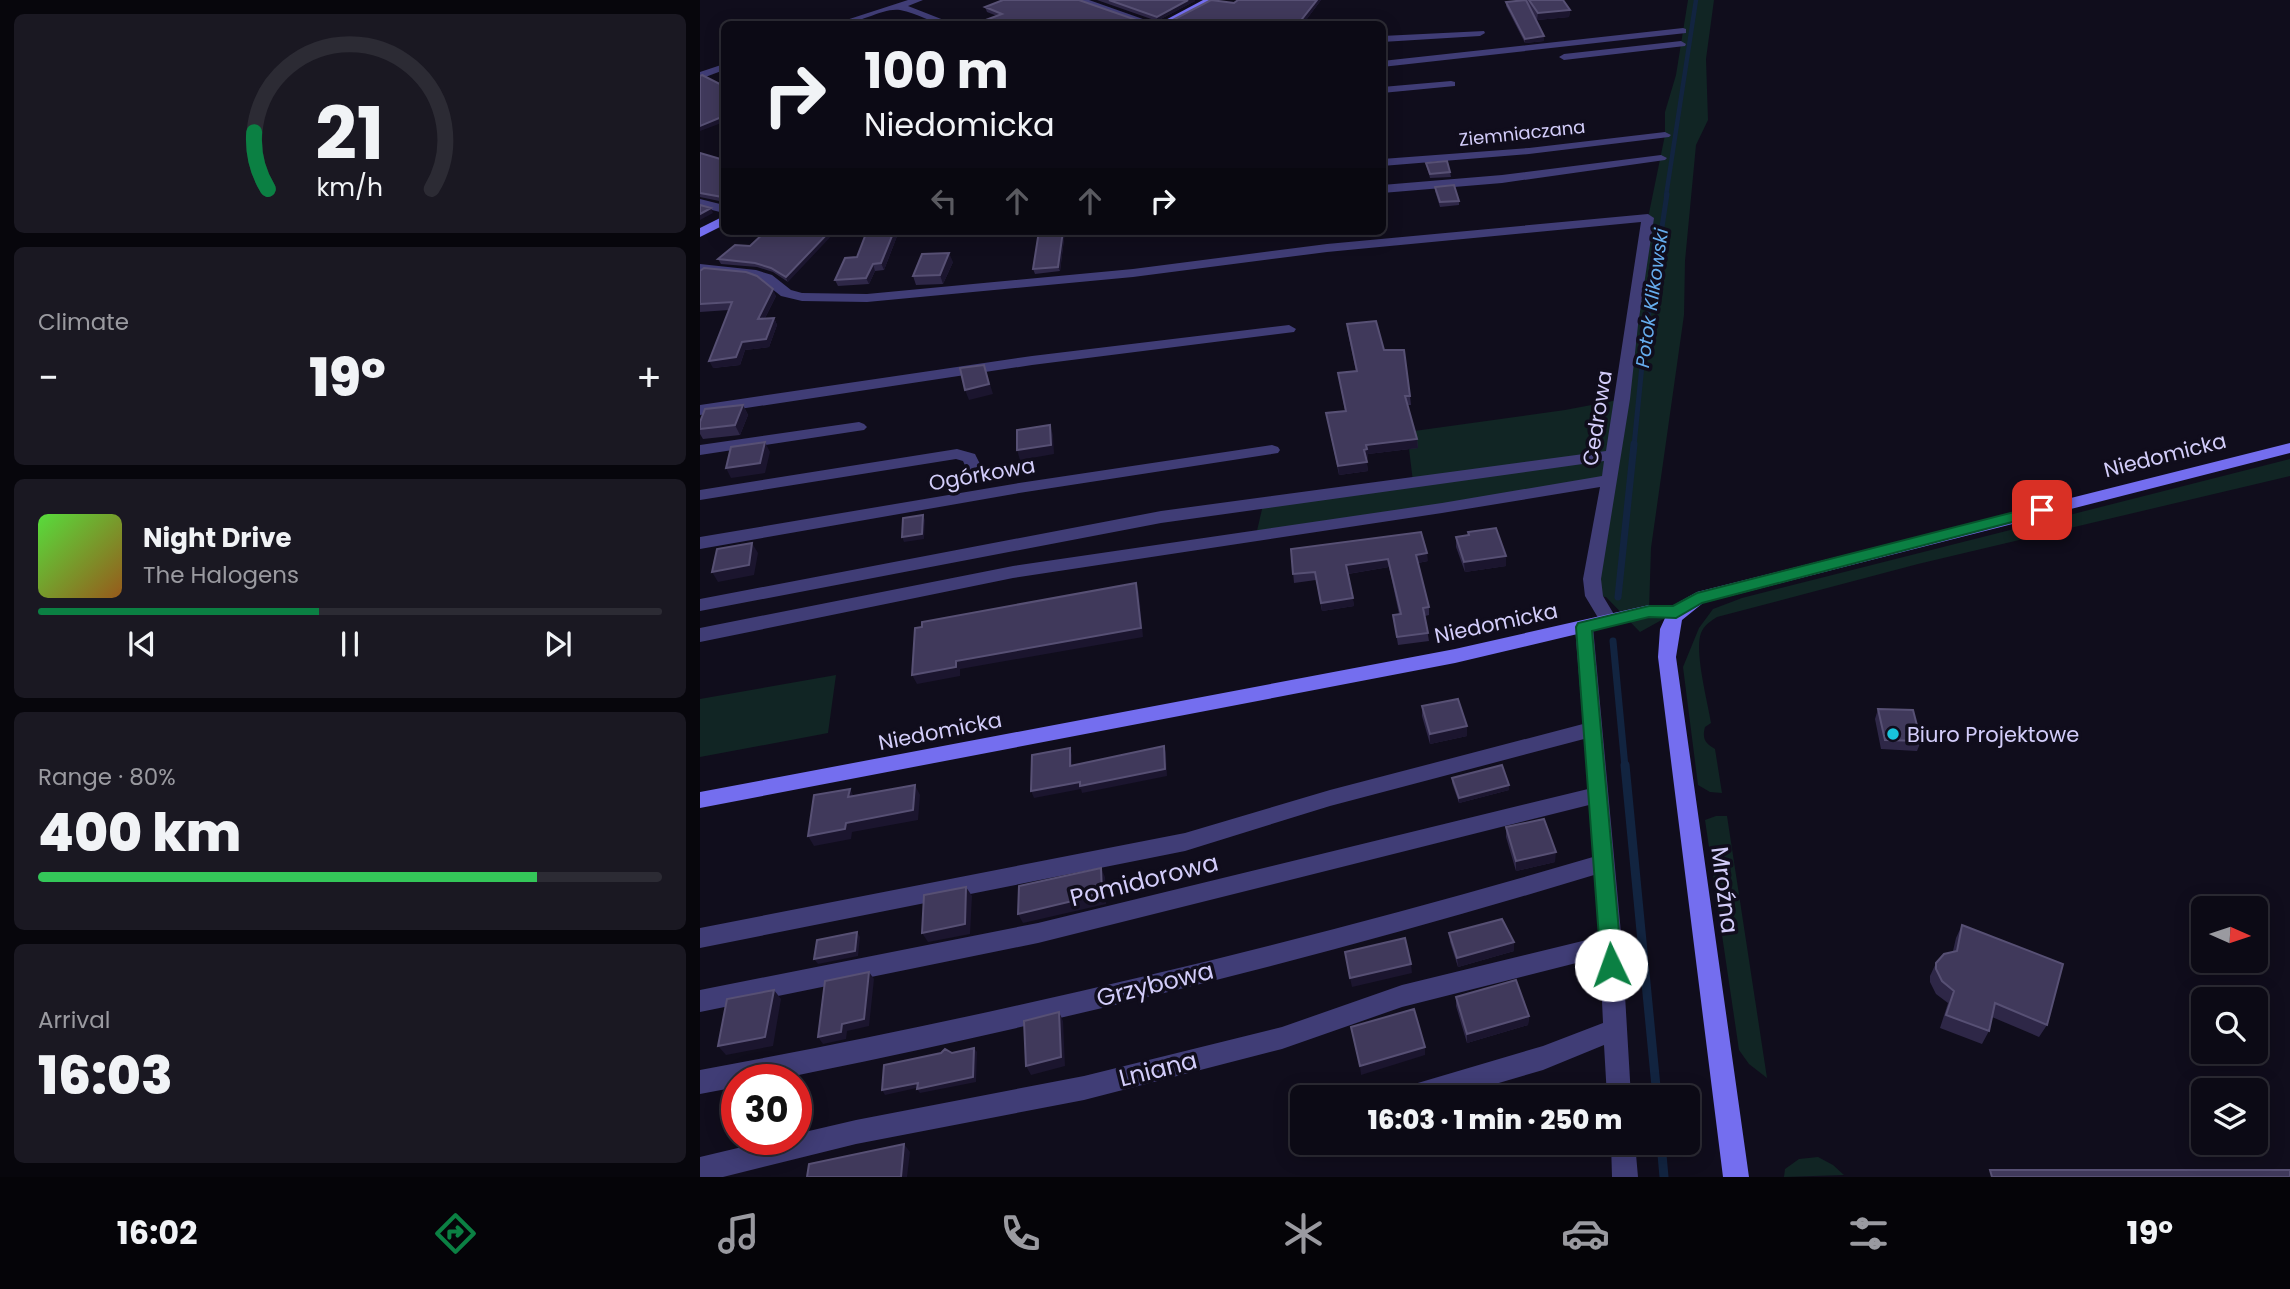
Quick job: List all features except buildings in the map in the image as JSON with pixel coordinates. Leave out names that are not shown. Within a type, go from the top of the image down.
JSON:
[{"type":"main road","points":[[1169,21],[1210,0]]},
{"type":"main road","points":[[700,233],[721,222]]},
{"type":"main road","name":"Niedomicka","points":[[700,800],[1379,671],[1654,611],[1676,612],[1697,598],[2290,448]]},
{"type":"main road","name":"Mroźna","points":[[1676,612],[1670,622],[1667,657],[1736,1177]]},
{"type":"street","points":[[849,21],[918,0]]},
{"type":"street","points":[[1080,0],[1143,21]]},
{"type":"street","points":[[898,6],[940,21]]},
{"type":"street","points":[[1386,64],[1683,31]]},
{"type":"street","points":[[1386,39],[1480,33]]},
{"type":"street","points":[[1555,58],[1681,44]]},
{"type":"street","points":[[1386,75],[1542,60]]},
{"type":"street","points":[[700,76],[721,68]]},
{"type":"street","points":[[1386,90],[1451,84]]},
{"type":"street","name":"Ziemniaczana","points":[[1386,163],[1529,151],[1665,135]]},
{"type":"street","points":[[1386,189],[1502,179],[1661,158]]},
{"type":"street","points":[[700,203],[721,208]]},
{"type":"street","name":"Cedrowa","points":[[700,268],[767,278],[786,293],[802,297],[867,298],[1146,271],[1326,248],[1648,218],[1614,455],[1592,579],[1594,596],[1609,621]]},
{"type":"street","points":[[700,410],[1092,353],[1289,329]]},
{"type":"street","points":[[700,450],[859,427]]},
{"type":"street","name":"Ogórkowa","points":[[700,544],[1019,488],[1272,450]]},
{"type":"street","points":[[700,495],[957,454],[969,458],[974,468]]},
{"type":"street","points":[[700,605],[1161,517],[1614,455]]},
{"type":"street","points":[[700,635],[1013,572],[1609,481]]},
{"type":"street","points":[[1584,627],[1611,944],[1613,1030],[1618,1085]]},
{"type":"street","name":"Pomidorowa","points":[[700,938],[1185,842],[1330,798],[1592,729]]},
{"type":"street","name":"Pomidorowa","points":[[700,1000],[1038,933],[1597,795]]},
{"type":"street","name":"Grzybowa","points":[[700,1082],[1051,1010],[1461,906],[1603,863]]},
{"type":"street","name":"Lniana","points":[[700,1170],[856,1132],[1084,1088],[1282,1038],[1402,996],[1611,944]]},
{"type":"street","points":[[1452,1085],[1543,1058],[1613,1030]]},
{"type":"street","points":[[1624,1155],[1625,1177]]},
{"type":"green space","points":[[1688,0],[1714,0],[1706,59],[1708,120],[1696,145],[1685,261],[1684,315],[1651,548],[1649,611],[1676,612],[1640,632],[1606,597],[1594,596],[1609,481],[1256,535],[1263,505],[1413,482],[1407,432],[1565,410],[1623,399],[1648,218],[1665,135],[1665,112],[1676,75]]},
{"type":"green space","points":[[2290,459],[2290,476],[1918,564],[1717,617],[1702,630],[1699,652],[1711,723],[1705,727],[1704,738],[1715,749],[1722,793],[1710,792],[1698,785],[1683,667],[1699,628],[1713,609],[1742,598]]},
{"type":"green space","points":[[836,675],[828,733],[700,757],[700,699]]},
{"type":"green space","points":[[1727,816],[1767,1078],[1749,1064],[1739,1050],[1705,820]]},
{"type":"green space","points":[[1818,1157],[1844,1175],[1784,1177],[1785,1169],[1799,1159]]},
{"type":"waterway","name":"Potok Klikowski","points":[[1666,196],[1696,0]]},
{"type":"waterway","name":"Potok Klikowski","points":[[1634,446],[1644,345],[1667,194]]},
{"type":"waterway","name":"Potok Klikowski","points":[[1618,597],[1634,444]]},
{"type":"waterway","name":"Potok Klikowski","points":[[1613,641],[1625,767]]},
{"type":"waterway","name":"Potok Klikowski","points":[[1625,765],[1656,1085]]},
{"type":"waterway","name":"Potok Klikowski","points":[[1662,1155],[1664,1177]]},
{"type":"place","name":"Biuro Projektowe","points":[[1893,734]]},
{"type":"route","points":[[1611,965],[1584,627],[1649,611],[1676,612],[1697,598],[2042,510]]}]
